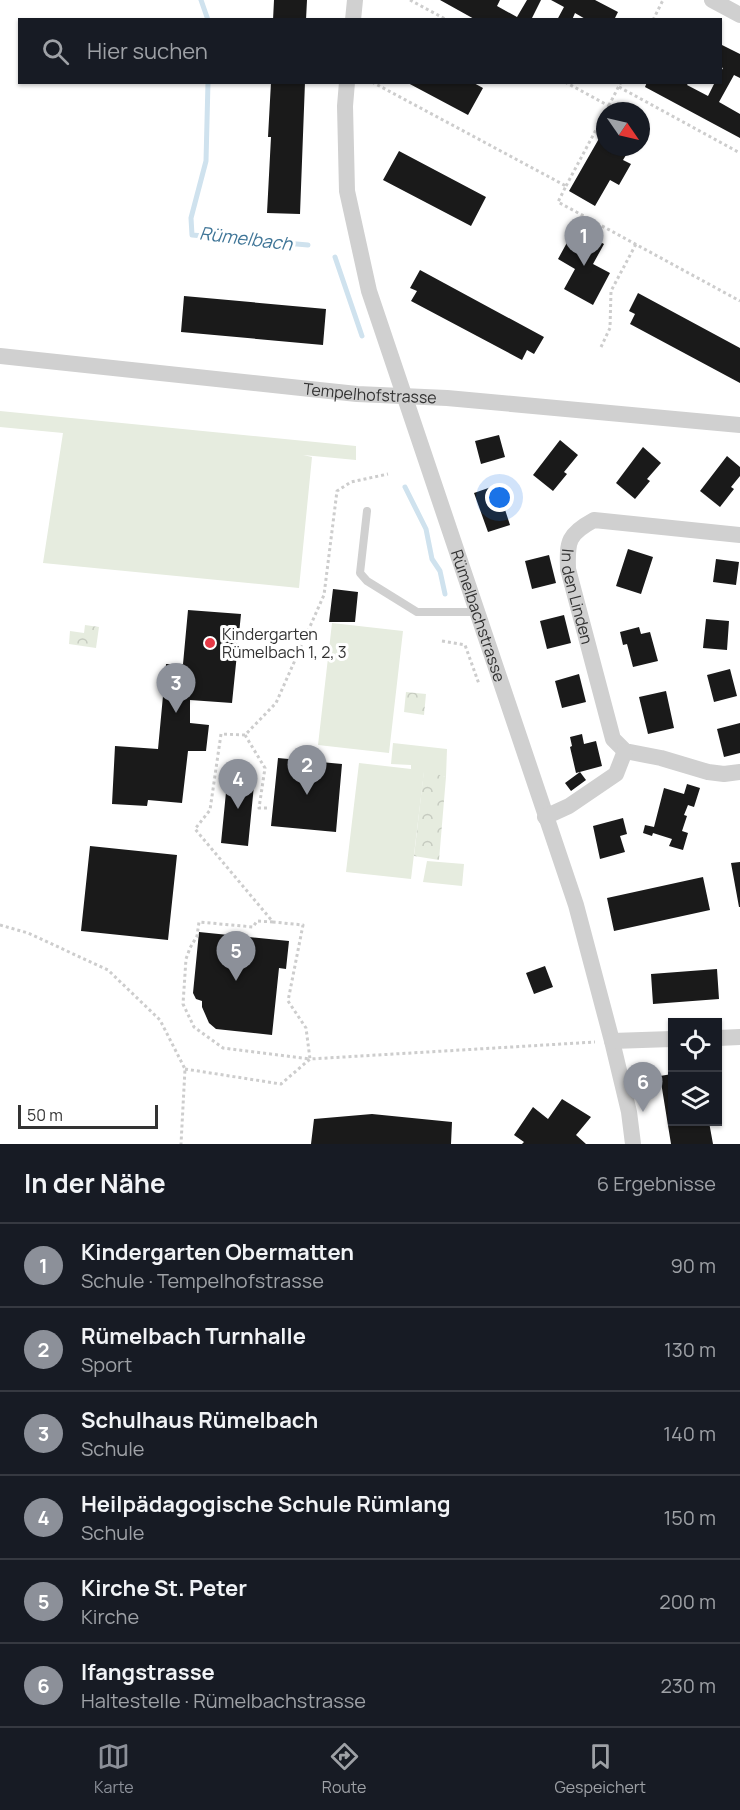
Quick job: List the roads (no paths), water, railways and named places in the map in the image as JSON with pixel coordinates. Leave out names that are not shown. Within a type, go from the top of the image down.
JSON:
[{"type":"street","points":[[353,18],[355,0]]},
{"type":"street","points":[[712,0],[740,15]]},
{"type":"street","name":"Rümelbachstrasse","points":[[347,84],[345,106],[347,191],[369,291],[576,905],[629,1112],[633,1144]]},
{"type":"street","name":"Tempelhofstrasse","points":[[0,357],[404,397],[491,401],[740,425]]},
{"type":"street","name":"In den Linden","points":[[625,751],[613,739],[568,570],[567,545],[578,529],[594,520],[740,536]]},
{"type":"street","points":[[546,817],[569,806],[616,774],[625,751],[662,758],[708,772],[724,774],[740,772]]},
{"type":"street","points":[[722,1038],[740,1037]]},
{"type":"street","points":[[612,1041],[668,1039]]},
{"type":"lane","points":[[368,511],[360,573],[367,581],[417,612],[478,612]]},
{"type":"waterway","name":"Rümelbach","points":[[201,0],[207,18]]},
{"type":"waterway","name":"Rümelbach","points":[[208,84],[206,161],[191,218],[192,235],[308,245]]},
{"type":"waterway","name":"Rümelbach","points":[[335,257],[362,336]]},
{"type":"waterway","name":"Rümelbach","points":[[405,487],[426,529],[432,559],[440,571],[445,594]]},
{"type":"place","name":"Kindergarten Obermatten","points":[[584,266]]},
{"type":"place","name":"Kindergarten Rümelbach 1, 2, 3","points":[[210,643]]},
{"type":"place","name":"Schulhaus Rümelbach","points":[[176,713]]},
{"type":"place","name":"Rümelbach Turnhalle","points":[[307,795]]},
{"type":"place","name":"Heilpädagogische Schule Rümlang","points":[[238,809]]},
{"type":"place","name":"Kirche St. Peter","points":[[236,981]]},
{"type":"place","name":"Ifangstrasse","points":[[643,1112]]}]
